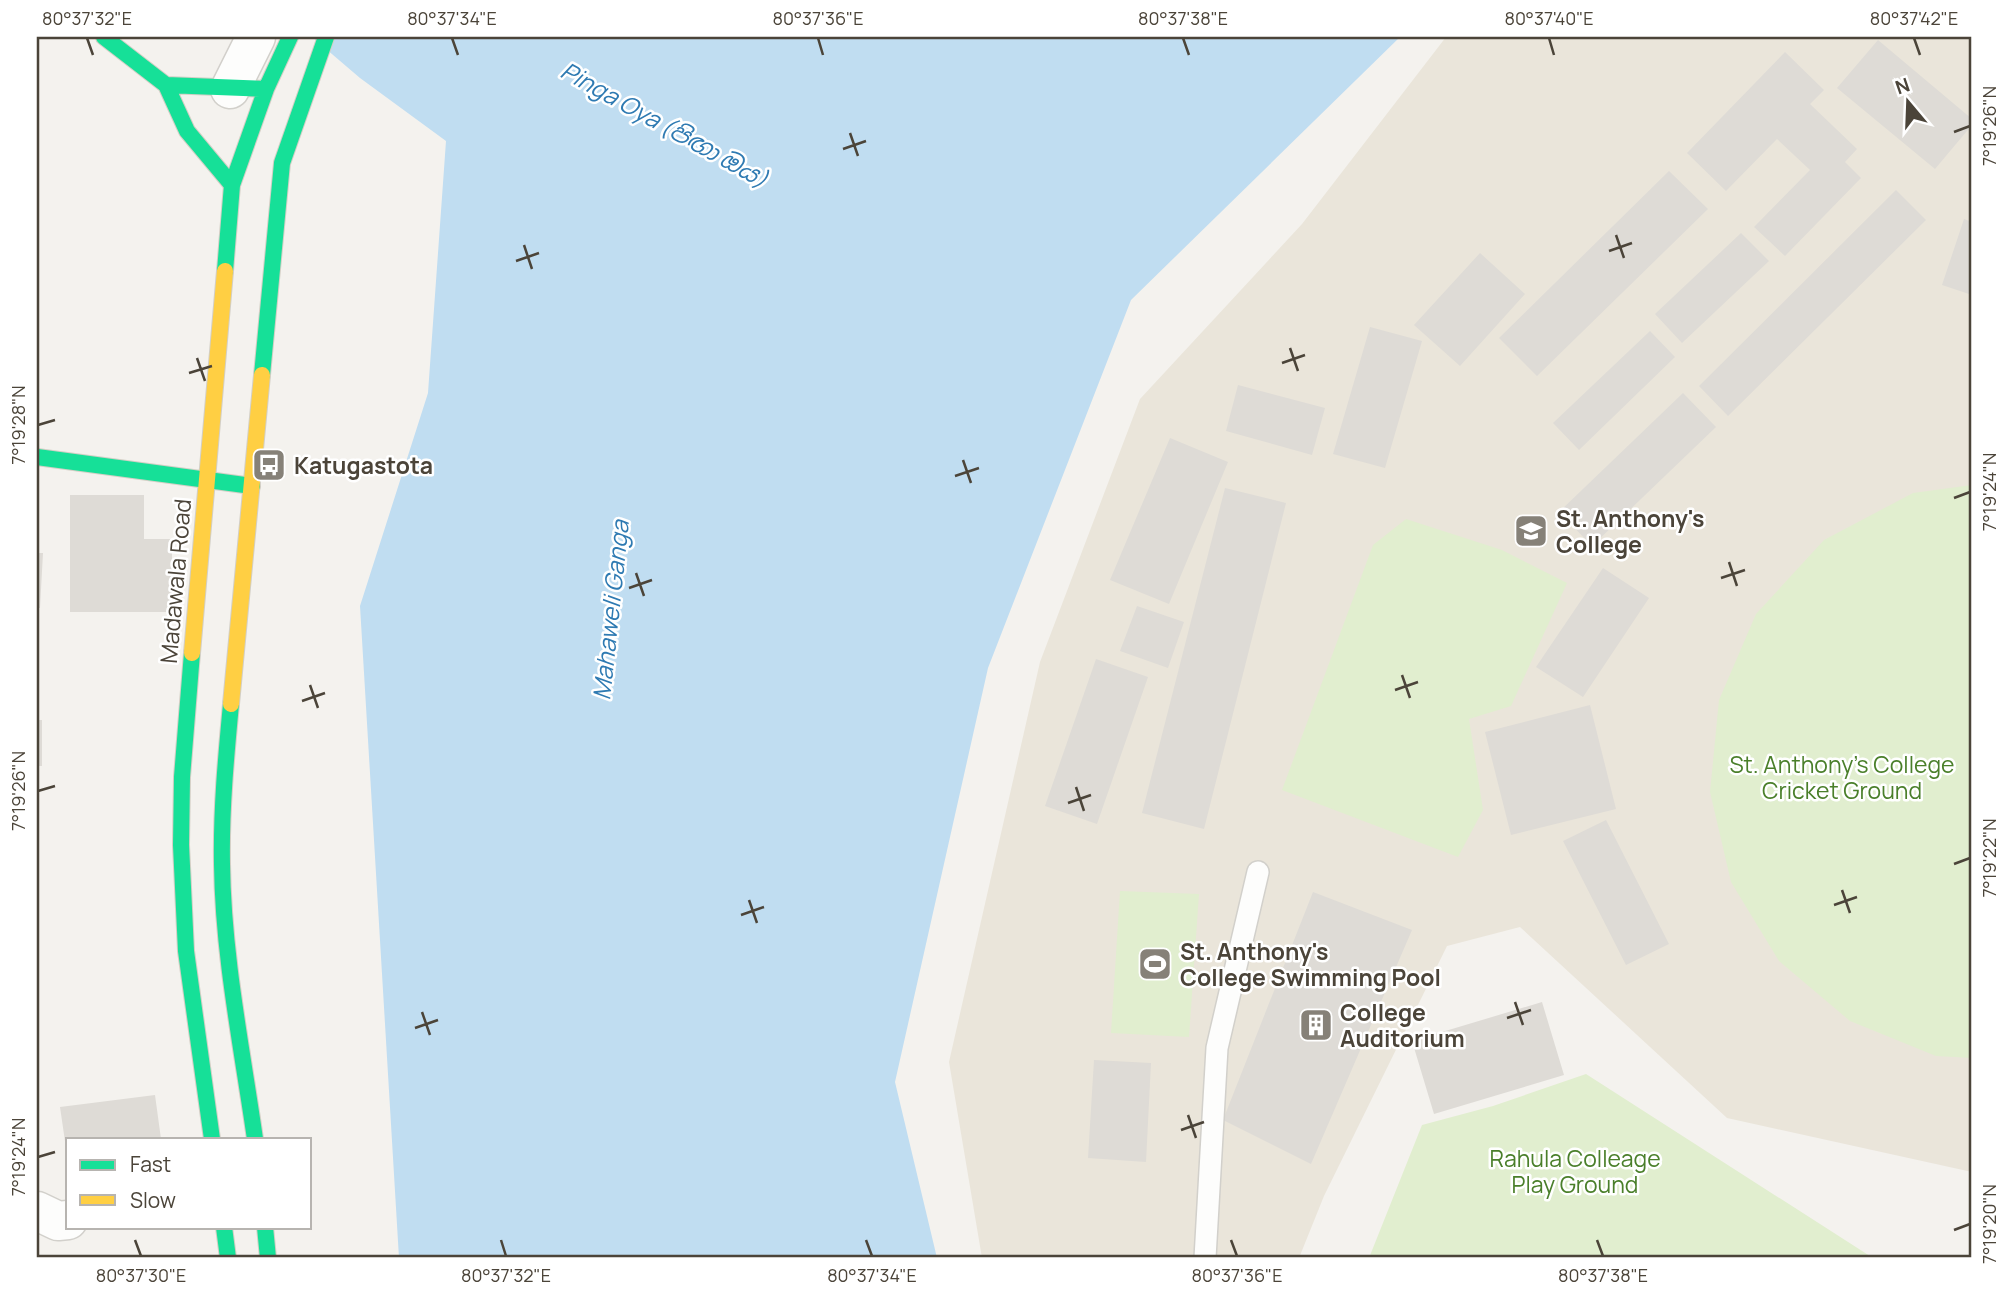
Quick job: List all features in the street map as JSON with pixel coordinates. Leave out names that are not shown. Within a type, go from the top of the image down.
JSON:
[{"type":"main road","points":[[104,37],[166,85],[187,131],[232,185],[270,168]]},
{"type":"main road","name":"Madawala Road","points":[[212,1138],[186,951],[181,845],[182,777],[232,185],[276,88],[290,37]]},
{"type":"main road","name":"Madawala Road","points":[[255,1138],[227,944],[222,864],[225,769],[252,486],[276,88],[325,39]]},
{"type":"main road","points":[[166,85],[276,88]]},
{"type":"main road","points":[[37,457],[252,486]]},
{"type":"main road","points":[[224,1228],[228,1258]]},
{"type":"main road","points":[[265,1228],[268,1258]]},
{"type":"street","points":[[256,37],[276,88]]},
{"type":"street","points":[[37,1211],[58,1221],[66,1220]]},
{"type":"lane","points":[[1205,1258],[1217,1048],[1258,872]]},
{"type":"shaded area","name":"St. Anthony's College","points":[[1446,37],[1972,37],[1972,1172],[1727,1118],[1520,927],[1447,946],[1324,1196],[1299,1258],[982,1258],[949,1062],[1040,662],[1140,399],[1302,224]]},
{"type":"green space","name":"St. Anthony's College Cricket Ground","points":[[1972,485],[1972,1058],[1936,1056],[1850,1021],[1779,961],[1731,882],[1710,792],[1719,700],[1756,614],[1824,540],[1913,493]]},
{"type":"green space","points":[[1406,519],[1502,550],[1567,583],[1511,706],[1469,719],[1483,810],[1458,857],[1282,790],[1373,545]]},
{"type":"green space","name":"St. Anthony's College Swimming Pool","points":[[1120,891],[1199,894],[1189,1037],[1111,1033]]},
{"type":"green space","name":"Rahula Colleage Play Ground","points":[[1586,1074],[1873,1258],[1369,1258],[1422,1125],[1493,1106]]},
{"type":"water","points":[[312,37],[1400,37],[1131,300],[988,668],[895,1082],[937,1258],[399,1258],[360,606],[428,393],[446,141],[360,78]]},
{"type":"building","points":[[1878,40],[1972,119],[1972,125],[1935,169],[1837,88]]},
{"type":"building","points":[[1785,52],[1824,90],[1810,104],[1857,149],[1845,162],[1861,178],[1785,256],[1754,227],[1810,170],[1777,139],[1726,191],[1687,153]]},
{"type":"building","points":[[1669,171],[1708,209],[1537,376],[1499,338]]},
{"type":"building","points":[[1896,190],[1926,220],[1728,416],[1699,386]]},
{"type":"building","points":[[1964,219],[1972,222],[1972,295],[1942,285]]},
{"type":"building","points":[[1741,233],[1769,261],[1682,343],[1655,314]]},
{"type":"building","points":[[1480,253],[1525,294],[1460,366],[1414,325]]},
{"type":"building","points":[[1370,327],[1422,341],[1385,468],[1333,454]]},
{"type":"building","points":[[1650,331],[1675,357],[1579,450],[1553,423]]},
{"type":"building","points":[[1238,385],[1325,408],[1312,455],[1226,431]]},
{"type":"building","points":[[1683,393],[1716,427],[1592,546],[1559,512]]},
{"type":"building","points":[[1170,438],[1228,462],[1169,604],[1110,580]]},
{"type":"building","points":[[1225,488],[1286,503],[1204,829],[1142,813]]},
{"type":"building","points":[[70,495],[144,495],[144,539],[172,539],[172,612],[70,612]]},
{"type":"building","points":[[37,553],[43,553],[40,608],[37,608]]},
{"type":"building","points":[[1603,568],[1649,598],[1583,697],[1536,667]]},
{"type":"building","points":[[1137,606],[1184,622],[1168,668],[1120,651]]},
{"type":"building","points":[[1096,659],[1148,677],[1097,824],[1045,806]]},
{"type":"building","points":[[1590,705],[1616,809],[1511,835],[1485,732]]},
{"type":"building","points":[[37,720],[42,720],[42,766],[37,766]]},
{"type":"building","points":[[1606,820],[1669,944],[1626,965],[1563,841]]},
{"type":"building","name":"College Auditorium","points":[[1313,892],[1412,930],[1311,1164],[1223,1120]]},
{"type":"building","points":[[1542,1002],[1564,1075],[1434,1114],[1412,1041]]},
{"type":"building","points":[[1094,1060],[1151,1063],[1146,1162],[1088,1158]]},
{"type":"building","points":[[155,1095],[161,1138],[66,1138],[66,1148],[60,1107]]},
{"type":"traffic: fast","points":[[104,37],[166,85],[187,131],[232,185]]},
{"type":"traffic: fast","points":[[225,271],[232,185],[266,89],[290,37]]},
{"type":"traffic: fast","points":[[262,375],[282,163],[326,37]]},
{"type":"traffic: fast","points":[[166,85],[266,89]]},
{"type":"traffic: fast","points":[[37,457],[252,486]]},
{"type":"traffic: fast","points":[[192,653],[182,777],[181,845],[186,951],[212,1138]]},
{"type":"traffic: fast","points":[[231,704],[222,824],[223,898],[234,1002],[255,1138]]},
{"type":"traffic: fast","points":[[224,1228],[228,1258]]},
{"type":"traffic: fast","points":[[265,1228],[268,1258]]},
{"type":"traffic: slow","points":[[192,653],[225,271]]},
{"type":"traffic: slow","points":[[231,704],[262,375]]},
{"type":"place","name":"Katugastota","points":[[269,465]]},
{"type":"place","name":"St. Anthony's College","points":[[1531,531]]},
{"type":"place","name":"St. Anthony's College Swimming Pool","points":[[1155,964]]},
{"type":"place","name":"College Auditorium","points":[[1316,1025]]},
{"type":"water label","name":"Pinga Oya (පිඟා ඔය)","points":[[665,124]]},
{"type":"water label","name":"Mahaweli Ganga","points":[[610,610]]}]
